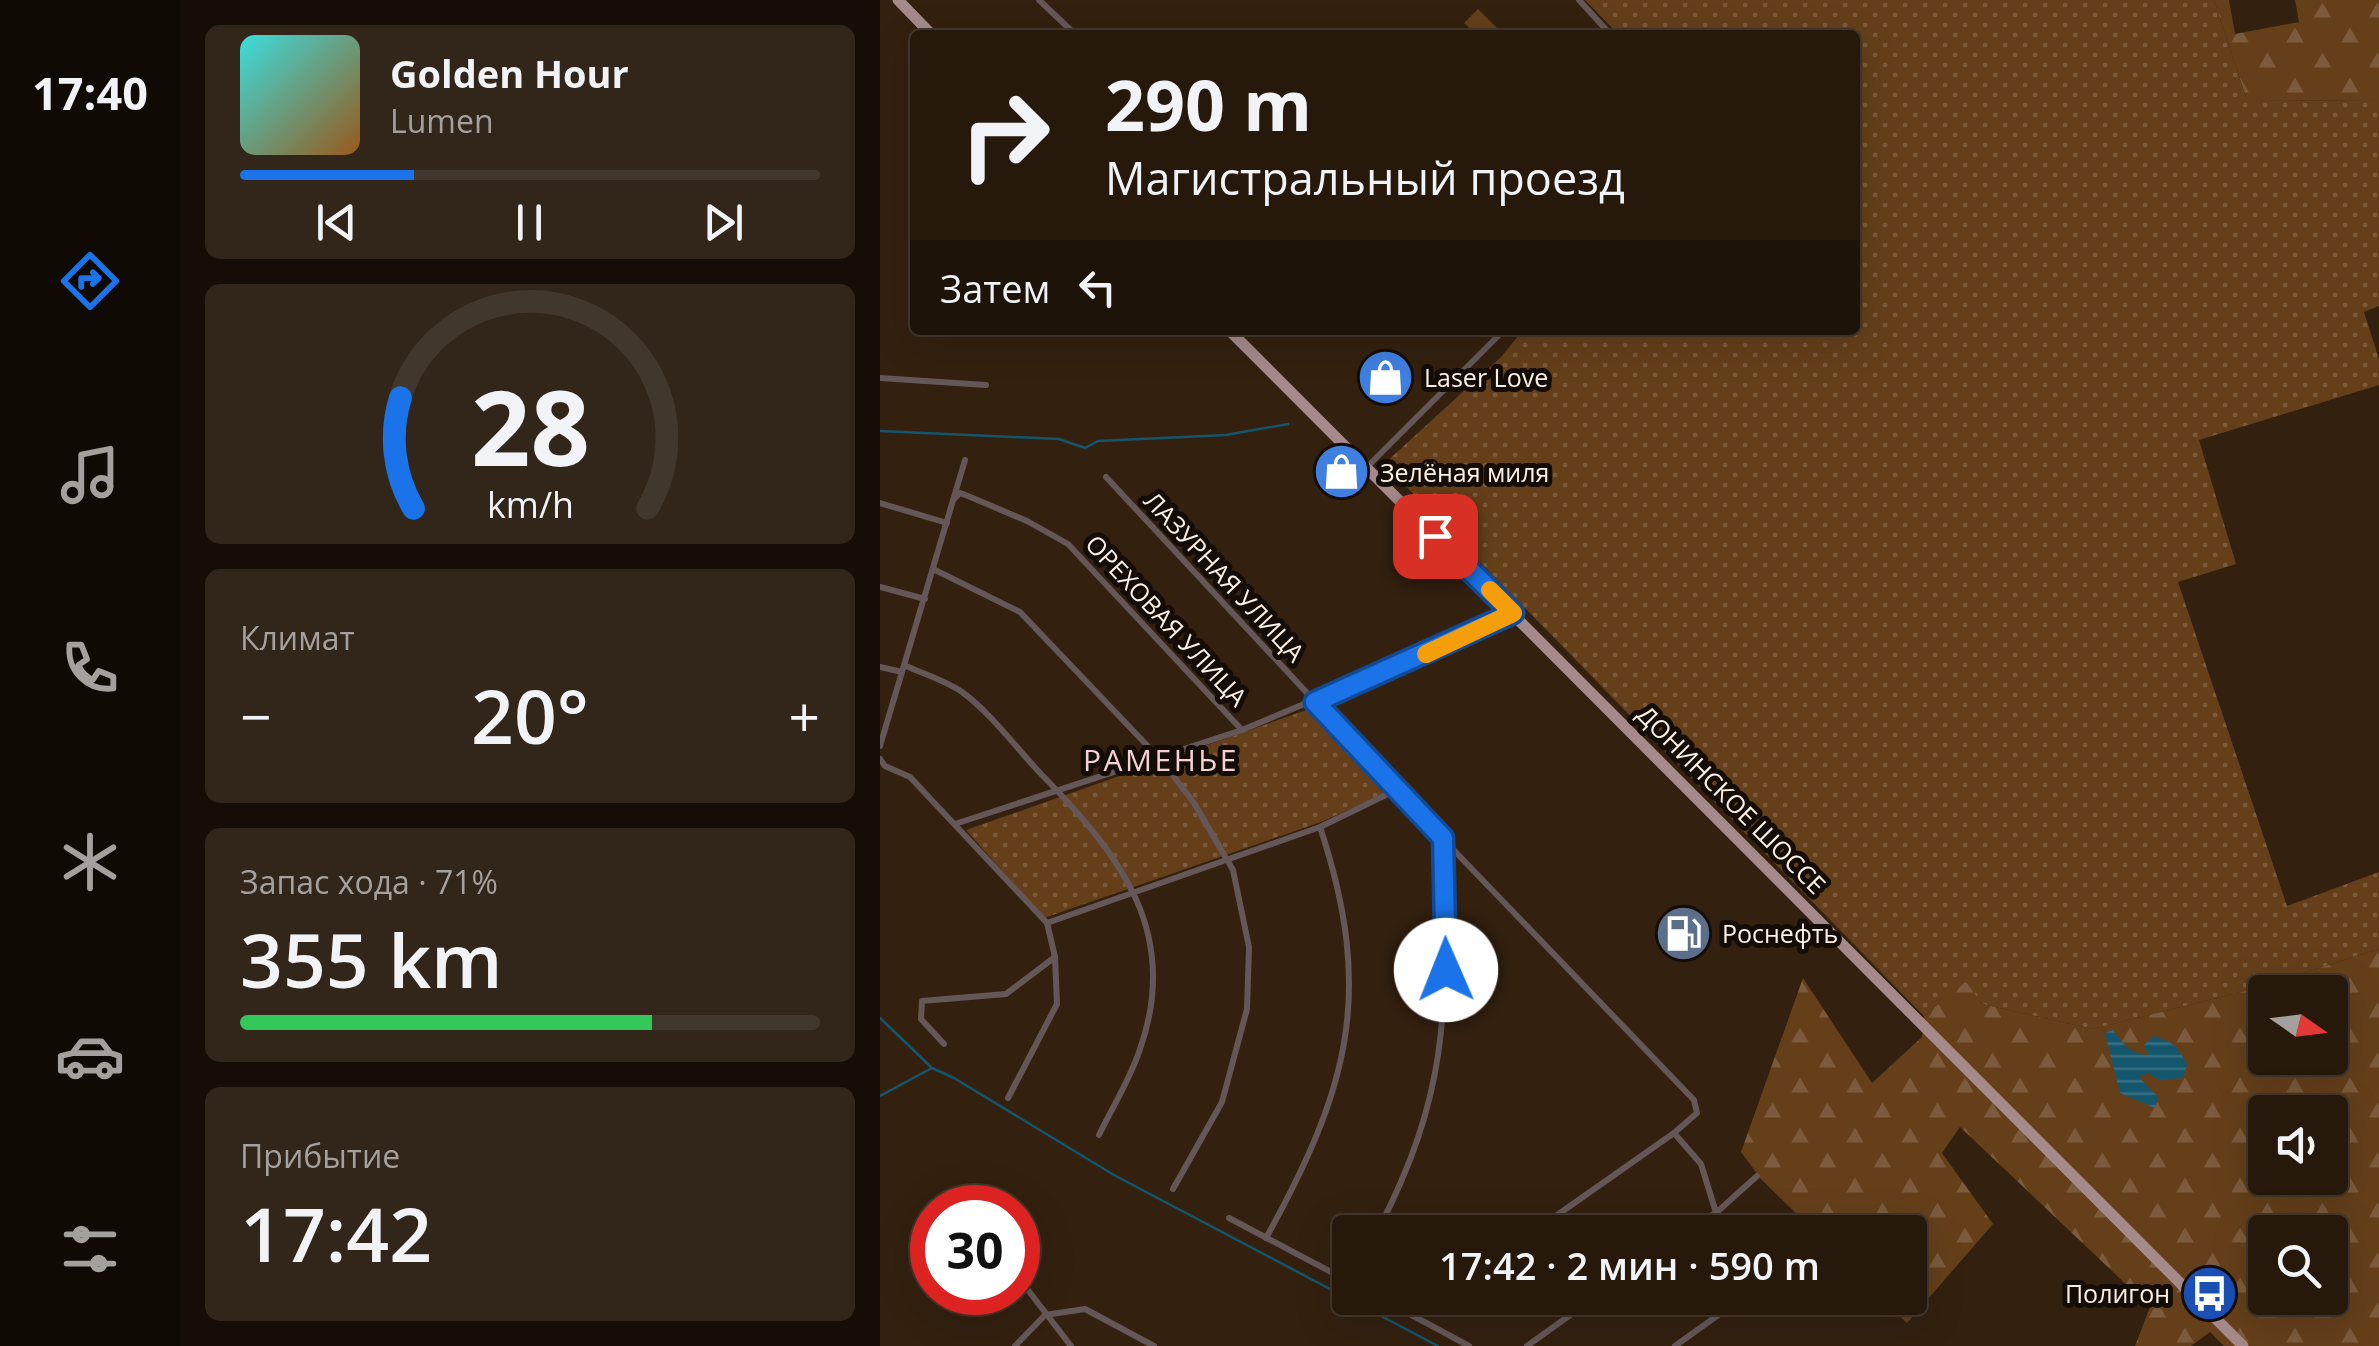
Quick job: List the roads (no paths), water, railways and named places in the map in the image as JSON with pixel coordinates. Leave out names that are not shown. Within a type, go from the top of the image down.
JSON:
[{"type":"main road","points":[[898,0],[927,30]]},
{"type":"main road","name":"ДОНИНСКОЕ ШОССЕ","points":[[1234,335],[2243,1346]]},
{"type":"street","points":[[1039,0],[1071,30]]},
{"type":"street","points":[[1579,0],[1606,30]]},
{"type":"street","points":[[1366,467],[1499,335]]},
{"type":"street","points":[[880,378],[986,386]]},
{"type":"street","points":[[880,746],[965,460]]},
{"type":"street","name":"ЛАЗУРНАЯ УЛИЦА","points":[[1106,477],[1396,790],[1694,1100],[1697,1113],[1674,1132]]},
{"type":"street","name":"ОРЕХОВАЯ УЛИЦА","points":[[954,499],[960,494],[968,496],[1028,521],[1068,544],[1242,730]]},
{"type":"street","points":[[880,503],[947,523]]},
{"type":"street","points":[[934,570],[1020,612],[1161,760],[1194,803],[1228,862],[1249,947],[1248,1009],[1222,1102],[1173,1189]]},
{"type":"street","points":[[880,588],[924,599]]},
{"type":"street","points":[[955,824],[1161,760],[1242,730],[1315,702],[1513,613]]},
{"type":"street","points":[[880,667],[904,669],[962,692],[1058,792],[1110,852],[1135,891],[1152,948],[1152,1006],[1138,1057],[1099,1135]]},
{"type":"street","points":[[880,759],[884,766],[910,777],[1046,923],[1055,957],[1054,1012],[1008,1098]]},
{"type":"street","points":[[1046,923],[1228,862],[1320,827],[1396,790]]},
{"type":"street","points":[[1266,1238],[1316,1143],[1346,1036],[1349,938],[1342,893],[1320,827]]},
{"type":"street","points":[[1385,1215],[1426,1121],[1442,1047],[1443,838]]},
{"type":"street","points":[[944,1044],[921,1019],[922,1001],[1006,994],[1055,957]]},
{"type":"street","points":[[1557,1215],[1674,1132],[1701,1164],[1718,1215]]},
{"type":"street","points":[[1712,1215],[1757,1176]]},
{"type":"street","points":[[1229,1218],[1332,1273]]},
{"type":"street","points":[[1040,1308],[1072,1346]]},
{"type":"street","points":[[1016,1346],[1045,1315],[1084,1310],[1154,1346]]},
{"type":"street","points":[[1527,1346],[1570,1315]]},
{"type":"street","points":[[1675,1346],[1718,1315]]},
{"type":"street","points":[[1415,1316],[1469,1346]]},
{"type":"water","points":[[2113,1030],[2131,1050],[2148,1055],[2144,1045],[2153,1036],[2174,1046],[2184,1059],[2187,1065],[2183,1078],[2159,1080],[2148,1073],[2139,1077],[2158,1097],[2155,1108],[2120,1093],[2105,1033]]},
{"type":"waterway","points":[[880,431],[1059,439],[1085,448],[1098,441],[1226,435],[1288,424]]},
{"type":"waterway","points":[[880,1018],[931,1067]]},
{"type":"waterway","points":[[880,1096],[932,1068],[1114,1175],[1438,1346]]},
{"type":"place","name":"Laser Love","points":[[1385,377]]},
{"type":"place","name":"Зелёная миля","points":[[1341,472]]},
{"type":"place","name":"Роснефть","points":[[1683,933]]},
{"type":"place","name":"Полигон","points":[[2209,1293]]},
{"type":"district","name":"РАМЕНЬЕ","points":[[1161,759]]}]
